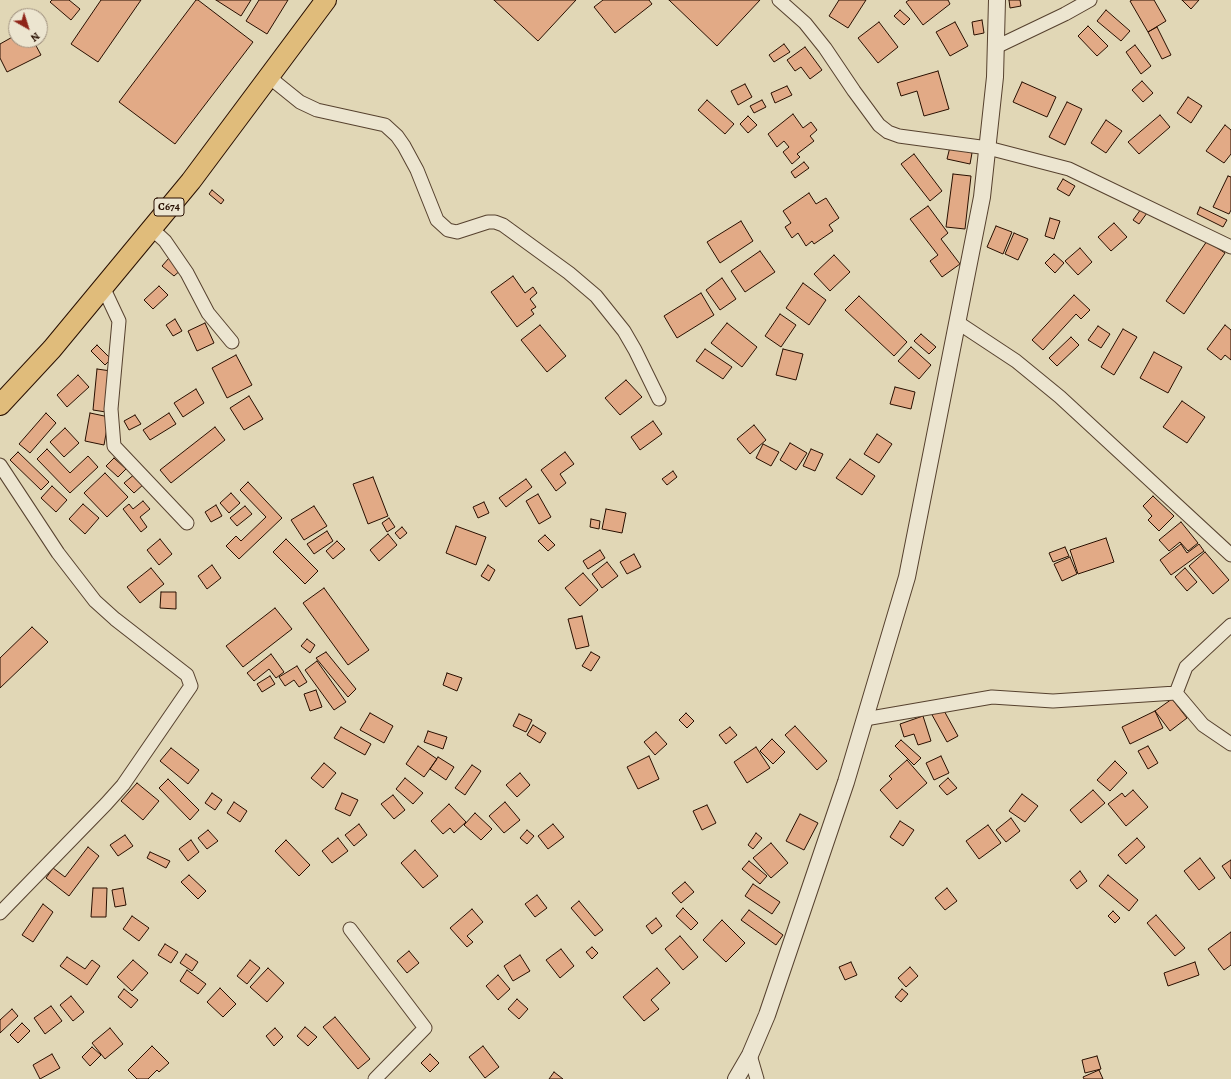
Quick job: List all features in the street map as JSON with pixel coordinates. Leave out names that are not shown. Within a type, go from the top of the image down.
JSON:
[{"type":"main road","name":"C674","points":[[0,405],[52,349],[191,181],[326,0]]},
{"type":"street","points":[[779,0],[805,23],[825,48],[879,125],[888,132],[899,136],[988,148],[1069,169],[1231,247]]},
{"type":"street","points":[[736,1079],[750,1054],[767,1015],[844,789],[907,577],[982,197],[995,77],[997,0]]},
{"type":"street","points":[[996,47],[1065,14],[1090,0]]},
{"type":"street","points":[[269,77],[300,102],[317,110],[385,125],[397,136],[404,146],[417,170],[437,220],[448,230],[457,232],[488,222],[495,222],[503,225],[569,272],[596,296],[624,331],[659,399]]},
{"type":"street","points":[[152,229],[165,241],[187,273],[208,313],[232,342]]},
{"type":"street","points":[[103,287],[119,321],[111,409],[114,446],[187,523]]},
{"type":"street","points":[[957,322],[1016,361],[1060,397],[1231,555]]},
{"type":"street","points":[[0,465],[58,553],[95,601],[187,675],[191,686],[123,785],[0,913]]},
{"type":"street","points":[[1176,693],[1186,666],[1231,625]]},
{"type":"street","points":[[865,719],[992,697],[1053,701],[1176,693]]},
{"type":"street","points":[[1176,693],[1203,725],[1231,744]]},
{"type":"street","points":[[350,929],[425,1028],[375,1079]]},
{"type":"street","points":[[750,1054],[757,1079]]},
{"type":"building","points":[[52,0],[69,0],[80,9],[71,20],[50,2]]},
{"type":"building","points":[[101,0],[141,0],[98,62],[71,44]]},
{"type":"building","points":[[196,0],[253,42],[175,144],[119,102]]},
{"type":"building","points":[[216,0],[251,0],[241,16]]},
{"type":"building","points":[[259,0],[288,0],[267,34],[246,21]]},
{"type":"building","points":[[494,0],[576,0],[538,41]]},
{"type":"building","points":[[603,0],[649,0],[652,4],[615,33],[594,7]]},
{"type":"building","points":[[669,0],[760,0],[717,46]]},
{"type":"building","points":[[839,0],[866,0],[848,28],[829,16]]},
{"type":"building","points":[[909,0],[948,0],[950,4],[923,25],[906,2]]},
{"type":"building","points":[[1009,0],[1020,0],[1021,6],[1010,8]]},
{"type":"building","points":[[1154,0],[1166,21],[1148,32],[1130,1]]},
{"type":"building","points":[[1182,0],[1199,0],[1191,9]]},
{"type":"building","points":[[900,10],[910,19],[904,25],[894,16]]},
{"type":"building","points":[[1106,10],[1130,31],[1121,41],[1097,21]]},
{"type":"building","points":[[982,20],[984,33],[974,35],[972,22]]},
{"type":"building","points":[[879,22],[898,47],[878,63],[858,38]]},
{"type":"building","points":[[955,22],[968,46],[950,56],[936,32]]},
{"type":"building","points":[[1088,26],[1108,46],[1097,56],[1078,36]]},
{"type":"building","points":[[1157,27],[1171,55],[1162,59],[1148,32]]},
{"type":"building","points":[[8,40],[8,48],[37,48],[41,55],[7,72],[0,58],[0,44]]},
{"type":"building","points":[[784,44],[790,52],[774,62],[769,55]]},
{"type":"building","points":[[1135,45],[1151,66],[1141,74],[1126,52]]},
{"type":"building","points":[[805,47],[822,70],[810,79],[801,67],[795,71],[787,60]]},
{"type":"building","points":[[938,71],[949,109],[924,116],[917,91],[901,96],[897,83]]},
{"type":"building","points":[[1142,81],[1153,93],[1143,102],[1132,90]]},
{"type":"building","points":[[1022,82],[1056,97],[1047,117],[1013,102]]},
{"type":"building","points":[[745,84],[752,97],[738,105],[731,91]]},
{"type":"building","points":[[787,86],[792,95],[775,103],[771,93]]},
{"type":"building","points":[[1188,97],[1202,106],[1191,123],[1177,113]]},
{"type":"building","points":[[707,100],[734,124],[725,134],[698,110]]},
{"type":"building","points":[[762,100],[766,107],[754,113],[750,106]]},
{"type":"building","points":[[1067,102],[1082,109],[1065,145],[1049,137]]},
{"type":"building","points":[[793,114],[803,128],[811,122],[817,130],[810,136],[814,141],[797,154],[800,157],[792,164],[783,152],[789,147],[784,141],[777,147],[768,134]]},
{"type":"building","points":[[1160,115],[1170,127],[1139,154],[1128,142]]},
{"type":"building","points":[[748,116],[757,125],[748,133],[740,124]]},
{"type":"building","points":[[1106,120],[1122,131],[1106,153],[1091,143]]},
{"type":"building","points":[[1225,125],[1231,130],[1231,154],[1224,163],[1206,151]]},
{"type":"building","points":[[950,147],[972,153],[970,164],[947,159]]},
{"type":"building","points":[[914,154],[942,191],[930,201],[901,164]]},
{"type":"building","points":[[804,162],[809,168],[795,178],[791,172]]},
{"type":"building","points":[[953,174],[971,176],[965,229],[946,227]]},
{"type":"building","points":[[1228,176],[1231,177],[1231,210],[1229,214],[1213,207]]},
{"type":"building","points":[[1063,179],[1075,186],[1069,196],[1057,189]]},
{"type":"building","points":[[212,190],[224,200],[221,204],[209,194]]},
{"type":"building","points":[[809,193],[816,204],[826,198],[839,218],[829,225],[833,231],[814,244],[812,241],[806,246],[798,233],[792,238],[785,227],[791,223],[783,211]]},
{"type":"building","points":[[928,206],[948,233],[941,239],[960,264],[942,277],[930,261],[938,255],[910,219]]},
{"type":"building","points":[[1200,207],[1227,220],[1223,227],[1197,214]]},
{"type":"building","points":[[1141,209],[1147,213],[1139,224],[1133,220]]},
{"type":"building","points":[[1050,218],[1060,221],[1054,239],[1045,236]]},
{"type":"building","points":[[741,221],[753,241],[720,263],[707,242]]},
{"type":"building","points":[[1114,223],[1127,237],[1111,251],[1098,237]]},
{"type":"building","points":[[996,226],[1012,232],[1003,254],[987,247]]},
{"type":"building","points":[[1014,233],[1028,239],[1018,260],[1005,254]]},
{"type":"building","points":[[1207,241],[1225,253],[1184,314],[1166,301]]},
{"type":"building","points":[[1080,248],[1092,262],[1078,275],[1065,261]]},
{"type":"building","points":[[760,251],[775,272],[745,292],[731,271]]},
{"type":"building","points":[[1054,254],[1064,263],[1055,273],[1045,263]]},
{"type":"building","points":[[834,255],[850,272],[830,291],[814,274]]},
{"type":"building","points":[[169,258],[182,269],[174,276],[162,266]]},
{"type":"building","points":[[513,276],[525,293],[533,287],[537,293],[530,299],[536,307],[531,310],[534,314],[517,327],[491,292]]},
{"type":"building","points":[[722,278],[736,299],[720,310],[706,290]]},
{"type":"building","points":[[803,283],[826,300],[809,325],[786,308]]},
{"type":"building","points":[[159,286],[168,295],[153,309],[144,300]]},
{"type":"building","points":[[701,293],[714,315],[677,338],[664,316]]},
{"type":"building","points":[[1074,295],[1090,310],[1081,319],[1076,314],[1043,350],[1032,340]]},
{"type":"building","points":[[859,296],[907,342],[894,356],[845,310]]},
{"type":"building","points":[[780,314],[796,325],[781,347],[765,336]]},
{"type":"building","points":[[175,319],[182,331],[173,336],[166,325]]},
{"type":"building","points":[[205,323],[214,343],[197,351],[188,331]]},
{"type":"building","points":[[727,323],[757,347],[742,367],[711,343]]},
{"type":"building","points":[[540,325],[566,356],[547,372],[521,340]]},
{"type":"building","points":[[1225,325],[1231,330],[1231,360],[1225,355],[1221,360],[1207,349]]},
{"type":"building","points":[[1098,326],[1110,334],[1101,348],[1088,340]]},
{"type":"building","points":[[1123,329],[1137,337],[1114,375],[1101,367]]},
{"type":"building","points":[[921,334],[936,347],[929,354],[914,341]]},
{"type":"building","points":[[1071,337],[1079,345],[1057,366],[1049,358]]},
{"type":"building","points":[[97,345],[111,359],[105,365],[91,351]]},
{"type":"building","points":[[911,347],[931,365],[919,379],[898,361]]},
{"type":"building","points":[[705,349],[732,367],[723,379],[696,361]]},
{"type":"building","points":[[783,349],[803,354],[796,380],[776,375]]},
{"type":"building","points":[[1154,352],[1182,367],[1168,393],[1140,378]]},
{"type":"building","points":[[236,355],[252,385],[227,398],[212,368]]},
{"type":"building","points":[[97,369],[111,371],[106,412],[93,410]]},
{"type":"building","points":[[78,375],[89,387],[67,407],[57,395]]},
{"type":"building","points":[[626,380],[642,397],[620,415],[605,398]]},
{"type":"building","points":[[895,387],[915,392],[911,409],[890,404]]},
{"type":"building","points":[[196,389],[204,403],[183,417],[174,403]]},
{"type":"building","points":[[249,396],[263,419],[244,430],[230,408]]},
{"type":"building","points":[[1182,401],[1205,417],[1187,443],[1163,427]]},
{"type":"building","points":[[46,413],[56,423],[30,453],[19,444]]},
{"type":"building","points":[[90,413],[109,417],[104,445],[85,441]]},
{"type":"building","points":[[169,413],[176,424],[150,440],[143,430]]},
{"type":"building","points":[[135,415],[141,424],[129,430],[124,421]]},
{"type":"building","points":[[653,421],[662,434],[640,450],[631,437]]},
{"type":"building","points":[[754,425],[766,440],[750,454],[737,439]]},
{"type":"building","points":[[215,427],[225,440],[171,483],[160,470]]},
{"type":"building","points":[[65,428],[79,443],[64,457],[50,442]]},
{"type":"building","points":[[877,434],[892,444],[879,463],[864,454]]},
{"type":"building","points":[[790,443],[807,453],[796,470],[780,460]]},
{"type":"building","points":[[763,444],[779,452],[771,466],[756,458]]},
{"type":"building","points":[[47,449],[70,473],[88,456],[98,467],[70,493],[37,459]]},
{"type":"building","points":[[811,449],[823,454],[815,471],[803,466]]},
{"type":"building","points":[[18,452],[49,482],[41,490],[10,460]]},
{"type":"building","points":[[565,452],[574,464],[560,474],[566,483],[556,491],[541,470]]},
{"type":"building","points":[[114,458],[126,469],[118,477],[106,466]]},
{"type":"building","points":[[850,459],[875,476],[862,495],[836,478]]},
{"type":"building","points":[[673,471],[677,477],[667,485],[662,479]]},
{"type":"building","points":[[105,473],[128,497],[107,517],[84,493]]},
{"type":"building","points":[[136,473],[145,483],[134,493],[124,483]]},
{"type":"building","points":[[373,477],[388,516],[368,524],[353,484]]},
{"type":"building","points":[[526,479],[532,487],[506,507],[499,498]]},
{"type":"building","points":[[248,482],[282,518],[239,559],[226,546],[236,536],[241,541],[266,517],[240,490]]},
{"type":"building","points":[[52,486],[67,500],[56,512],[41,498]]},
{"type":"building","points":[[231,493],[240,503],[229,513],[220,503]]},
{"type":"building","points":[[538,494],[551,517],[539,524],[526,501]]},
{"type":"building","points":[[1153,496],[1174,516],[1159,531],[1148,520],[1152,516],[1143,506]]},
{"type":"building","points":[[143,501],[150,509],[140,517],[147,527],[141,532],[123,509],[129,504],[133,509]]},
{"type":"building","points":[[484,502],[489,513],[478,518],[473,507]]},
{"type":"building","points":[[83,504],[99,518],[85,534],[69,519]]},
{"type":"building","points":[[216,505],[222,516],[211,522],[205,512]]},
{"type":"building","points":[[245,506],[252,514],[237,526],[230,518]]},
{"type":"building","points":[[314,506],[327,526],[304,540],[291,520]]},
{"type":"building","points":[[606,509],[626,513],[622,533],[602,529]]},
{"type":"building","points":[[389,518],[395,527],[387,532],[382,523]]},
{"type":"building","points":[[591,519],[600,521],[599,529],[590,527]]},
{"type":"building","points":[[1181,522],[1198,543],[1188,551],[1180,542],[1169,551],[1159,540]]},
{"type":"building","points":[[456,526],[486,537],[476,565],[446,553]]},
{"type":"building","points":[[402,527],[407,533],[400,539],[395,533]]},
{"type":"building","points":[[327,531],[333,541],[314,554],[307,544]]},
{"type":"building","points":[[388,534],[397,545],[379,561],[370,550]]},
{"type":"building","points":[[545,535],[555,545],[548,551],[538,541]]},
{"type":"building","points":[[1106,538],[1114,562],[1078,574],[1070,550]]},
{"type":"building","points":[[160,539],[172,554],[159,565],[147,550]]},
{"type":"building","points":[[286,539],[318,571],[305,584],[273,552]]},
{"type":"building","points":[[337,541],[345,549],[333,559],[326,551]]},
{"type":"building","points":[[1181,544],[1187,553],[1199,544],[1204,551],[1171,575],[1160,560]]},
{"type":"building","points":[[1065,547],[1069,556],[1053,562],[1049,553]]},
{"type":"building","points":[[600,550],[605,558],[588,569],[583,561]]},
{"type":"building","points":[[1205,552],[1229,580],[1213,594],[1189,566]]},
{"type":"building","points":[[634,554],[641,567],[627,574],[620,562]]},
{"type":"building","points":[[1070,557],[1077,574],[1062,581],[1054,564]]},
{"type":"building","points":[[607,562],[618,576],[602,588],[592,574]]},
{"type":"building","points":[[212,565],[221,578],[207,589],[198,576]]},
{"type":"building","points":[[488,565],[495,570],[489,581],[481,576]]},
{"type":"building","points":[[151,568],[164,584],[140,603],[127,587]]},
{"type":"building","points":[[1185,568],[1197,582],[1187,591],[1175,577]]},
{"type":"building","points":[[583,573],[598,590],[580,606],[565,588]]},
{"type":"building","points":[[324,588],[369,650],[348,665],[303,603]]},
{"type":"building","points":[[161,592],[176,592],[176,609],[160,608]]},
{"type":"building","points":[[275,608],[292,629],[243,667],[226,646]]},
{"type":"building","points":[[582,616],[589,646],[576,649],[568,619]]},
{"type":"building","points":[[32,627],[48,642],[0,688],[0,658]]},
{"type":"building","points":[[307,639],[315,645],[310,653],[301,646]]},
{"type":"building","points":[[326,652],[356,689],[348,697],[316,658]]},
{"type":"building","points":[[591,652],[600,657],[591,671],[582,666]]},
{"type":"building","points":[[271,654],[284,672],[276,678],[269,669],[254,681],[247,673]]},
{"type":"building","points":[[317,661],[346,702],[334,710],[305,670]]},
{"type":"building","points":[[297,666],[307,682],[299,687],[294,680],[285,686],[279,677]]},
{"type":"building","points":[[447,673],[462,678],[457,691],[443,685]]},
{"type":"building","points":[[270,676],[275,684],[262,692],[257,684]]},
{"type":"building","points":[[316,690],[322,707],[310,711],[304,694]]},
{"type":"building","points":[[1172,699],[1187,718],[1170,731],[1155,711]]},
{"type":"building","points":[[942,707],[958,736],[947,742],[931,713]]},
{"type":"building","points":[[1155,711],[1163,728],[1130,744],[1122,727]]},
{"type":"building","points":[[370,713],[393,726],[384,743],[360,730]]},
{"type":"building","points":[[686,713],[694,721],[687,728],[679,720]]},
{"type":"building","points":[[519,714],[532,720],[526,732],[513,726]]},
{"type":"building","points":[[923,716],[931,741],[918,745],[914,734],[904,737],[900,724]]},
{"type":"building","points":[[533,725],[546,733],[540,743],[527,735]]},
{"type":"building","points":[[795,726],[827,761],[817,770],[785,735]]},
{"type":"building","points":[[341,727],[371,744],[365,755],[334,738]]},
{"type":"building","points":[[730,727],[737,735],[726,744],[719,735]]},
{"type":"building","points":[[428,731],[447,737],[443,749],[424,742]]},
{"type":"building","points":[[656,732],[667,744],[655,755],[644,742]]},
{"type":"building","points":[[772,739],[785,752],[773,764],[760,751]]},
{"type":"building","points":[[901,740],[921,758],[914,765],[895,746]]},
{"type":"building","points":[[418,746],[437,759],[424,777],[406,764]]},
{"type":"building","points":[[1148,746],[1158,763],[1148,769],[1138,751]]},
{"type":"building","points":[[756,747],[770,768],[747,783],[734,762]]},
{"type":"building","points":[[171,748],[199,770],[188,784],[160,761]]},
{"type":"building","points":[[649,756],[659,779],[638,789],[627,767]]},
{"type":"building","points":[[941,756],[949,773],[934,780],[926,763]]},
{"type":"building","points":[[438,757],[454,767],[446,780],[430,769]]},
{"type":"building","points":[[907,760],[927,783],[897,809],[880,790],[892,779],[889,776]]},
{"type":"building","points":[[1115,761],[1127,773],[1110,791],[1097,780]]},
{"type":"building","points":[[324,763],[336,773],[323,788],[311,778]]},
{"type":"building","points":[[472,765],[481,771],[465,795],[455,788]]},
{"type":"building","points":[[520,773],[530,785],[517,797],[506,785]]},
{"type":"building","points":[[405,778],[423,793],[413,804],[396,789]]},
{"type":"building","points":[[948,778],[957,788],[947,795],[939,786]]},
{"type":"building","points":[[168,779],[199,810],[190,820],[159,788]]},
{"type":"building","points":[[137,783],[159,801],[143,820],[121,801]]},
{"type":"building","points":[[1093,790],[1105,803],[1081,823],[1070,810]]},
{"type":"building","points":[[1133,790],[1148,807],[1126,826],[1108,804],[1122,793],[1125,797]]},
{"type":"building","points":[[212,793],[222,800],[215,810],[205,803]]},
{"type":"building","points":[[342,793],[358,800],[350,816],[335,809]]},
{"type":"building","points":[[1022,794],[1038,806],[1025,822],[1009,811]]},
{"type":"building","points":[[393,795],[405,810],[394,819],[381,804]]},
{"type":"building","points":[[234,802],[247,811],[240,822],[227,813]]},
{"type":"building","points":[[505,802],[520,820],[504,833],[489,816]]},
{"type":"building","points":[[449,804],[466,822],[454,833],[450,828],[443,834],[431,821]]},
{"type":"building","points":[[707,805],[716,823],[702,830],[693,811]]},
{"type":"building","points":[[475,813],[492,829],[481,840],[464,825]]},
{"type":"building","points":[[800,814],[818,823],[804,850],[786,841]]},
{"type":"building","points":[[1011,818],[1020,831],[1006,842],[996,830]]},
{"type":"building","points":[[900,821],[914,830],[903,846],[890,837]]},
{"type":"building","points":[[359,824],[367,835],[354,846],[345,835]]},
{"type":"building","points":[[553,824],[564,837],[548,849],[538,836]]},
{"type":"building","points":[[988,825],[1001,843],[979,859],[966,841]]},
{"type":"building","points":[[208,830],[218,841],[207,849],[198,838]]},
{"type":"building","points":[[527,830],[534,836],[527,844],[520,838]]},
{"type":"building","points":[[756,833],[762,838],[753,849],[748,845]]},
{"type":"building","points":[[125,835],[133,846],[118,856],[110,845]]},
{"type":"building","points":[[338,838],[348,851],[332,863],[322,851]]},
{"type":"building","points":[[1137,838],[1145,847],[1126,864],[1118,855]]},
{"type":"building","points":[[191,840],[199,852],[188,861],[179,849]]},
{"type":"building","points":[[286,840],[310,865],[299,876],[275,851]]},
{"type":"building","points":[[771,843],[788,863],[771,878],[753,858]]},
{"type":"building","points":[[88,847],[99,856],[69,896],[46,878],[53,868],[65,877]]},
{"type":"building","points":[[415,850],[438,876],[423,888],[401,863]]},
{"type":"building","points":[[150,852],[170,861],[166,868],[147,858]]},
{"type":"building","points":[[1200,858],[1215,878],[1199,890],[1184,871]]},
{"type":"building","points":[[1231,860],[1231,879],[1222,866]]},
{"type":"building","points":[[749,861],[767,876],[760,884],[742,869]]},
{"type":"building","points":[[1080,871],[1087,881],[1077,889],[1070,880]]},
{"type":"building","points":[[189,875],[206,891],[198,899],[181,882]]},
{"type":"building","points":[[1108,875],[1138,900],[1129,911],[1099,886]]},
{"type":"building","points":[[685,882],[694,892],[681,903],[672,893]]},
{"type":"building","points":[[753,884],[780,902],[772,914],[745,896]]},
{"type":"building","points":[[93,888],[107,888],[106,917],[91,917]]},
{"type":"building","points":[[123,888],[126,905],[115,907],[112,890]]},
{"type":"building","points":[[947,888],[957,901],[945,910],[935,898]]},
{"type":"building","points":[[537,895],[547,908],[535,917],[525,904]]},
{"type":"building","points":[[579,901],[603,930],[595,936],[571,908]]},
{"type":"building","points":[[43,904],[53,912],[33,942],[22,935]]},
{"type":"building","points":[[683,908],[698,923],[691,930],[676,916]]},
{"type":"building","points":[[472,909],[483,922],[467,936],[473,942],[467,947],[450,928]]},
{"type":"building","points":[[749,910],[783,935],[776,945],[741,920]]},
{"type":"building","points":[[1113,911],[1120,918],[1115,923],[1108,916]]},
{"type":"building","points":[[1156,915],[1185,948],[1175,956],[1147,923]]},
{"type":"building","points":[[132,916],[149,928],[139,941],[123,929]]},
{"type":"building","points":[[656,918],[662,926],[652,934],[646,926]]},
{"type":"building","points":[[722,920],[745,943],[726,962],[703,940]]},
{"type":"building","points":[[1231,932],[1231,965],[1224,970],[1208,949]]},
{"type":"building","points":[[680,936],[698,957],[683,970],[665,949]]},
{"type":"building","points":[[165,944],[178,952],[171,963],[158,955]]},
{"type":"building","points":[[592,947],[598,953],[592,959],[586,952]]},
{"type":"building","points":[[561,949],[574,966],[560,978],[546,960]]},
{"type":"building","points":[[409,951],[419,963],[407,973],[397,961]]},
{"type":"building","points":[[186,954],[198,962],[192,971],[180,963]]},
{"type":"building","points":[[520,955],[530,971],[513,981],[504,966]]},
{"type":"building","points":[[67,957],[85,969],[92,960],[100,966],[87,985],[60,966]]},
{"type":"building","points":[[133,960],[148,973],[132,991],[117,977]]},
{"type":"building","points":[[250,960],[260,968],[247,984],[237,976]]},
{"type":"building","points":[[851,962],[857,975],[845,980],[839,967]]},
{"type":"building","points":[[1195,962],[1199,975],[1168,986],[1164,973]]},
{"type":"building","points":[[910,967],[918,976],[906,987],[898,978]]},
{"type":"building","points":[[268,968],[284,983],[267,1002],[250,987]]},
{"type":"building","points":[[657,968],[670,983],[651,1000],[659,1009],[644,1021],[623,997]]},
{"type":"building","points":[[187,970],[206,984],[198,994],[180,981]]},
{"type":"building","points":[[498,975],[510,989],[498,1000],[486,986]]},
{"type":"building","points":[[220,988],[236,1004],[223,1017],[207,1002]]},
{"type":"building","points":[[124,989],[138,1000],[131,1008],[118,997]]},
{"type":"building","points":[[902,989],[908,994],[901,1002],[895,997]]},
{"type":"building","points":[[71,996],[84,1012],[73,1021],[60,1005]]},
{"type":"building","points":[[517,999],[528,1009],[519,1019],[508,1009]]},
{"type":"building","points":[[51,1006],[62,1021],[45,1034],[34,1018]]},
{"type":"building","points":[[12,1009],[18,1016],[0,1033],[0,1020]]},
{"type":"building","points":[[335,1017],[370,1059],[358,1069],[323,1027]]},
{"type":"building","points":[[22,1023],[30,1031],[18,1043],[10,1035]]},
{"type":"building","points":[[305,1027],[317,1037],[308,1046],[297,1036]]},
{"type":"building","points":[[110,1028],[123,1044],[105,1059],[92,1043]]},
{"type":"building","points":[[275,1028],[283,1037],[274,1046],[266,1036]]},
{"type":"building","points":[[152,1046],[169,1063],[159,1072],[157,1070],[148,1079],[137,1079],[128,1070]]},
{"type":"building","points":[[483,1046],[499,1067],[485,1078],[469,1057]]},
{"type":"building","points":[[92,1047],[101,1055],[90,1066],[82,1057]]},
{"type":"building","points":[[52,1054],[60,1068],[40,1079],[33,1065]]},
{"type":"building","points":[[430,1054],[439,1063],[430,1072],[421,1063]]},
{"type":"building","points":[[1097,1056],[1101,1069],[1085,1073],[1082,1060]]},
{"type":"building","points":[[1099,1070],[1103,1079],[1084,1079],[1083,1077]]},
{"type":"building","points":[[554,1072],[563,1079],[549,1079]]}]
